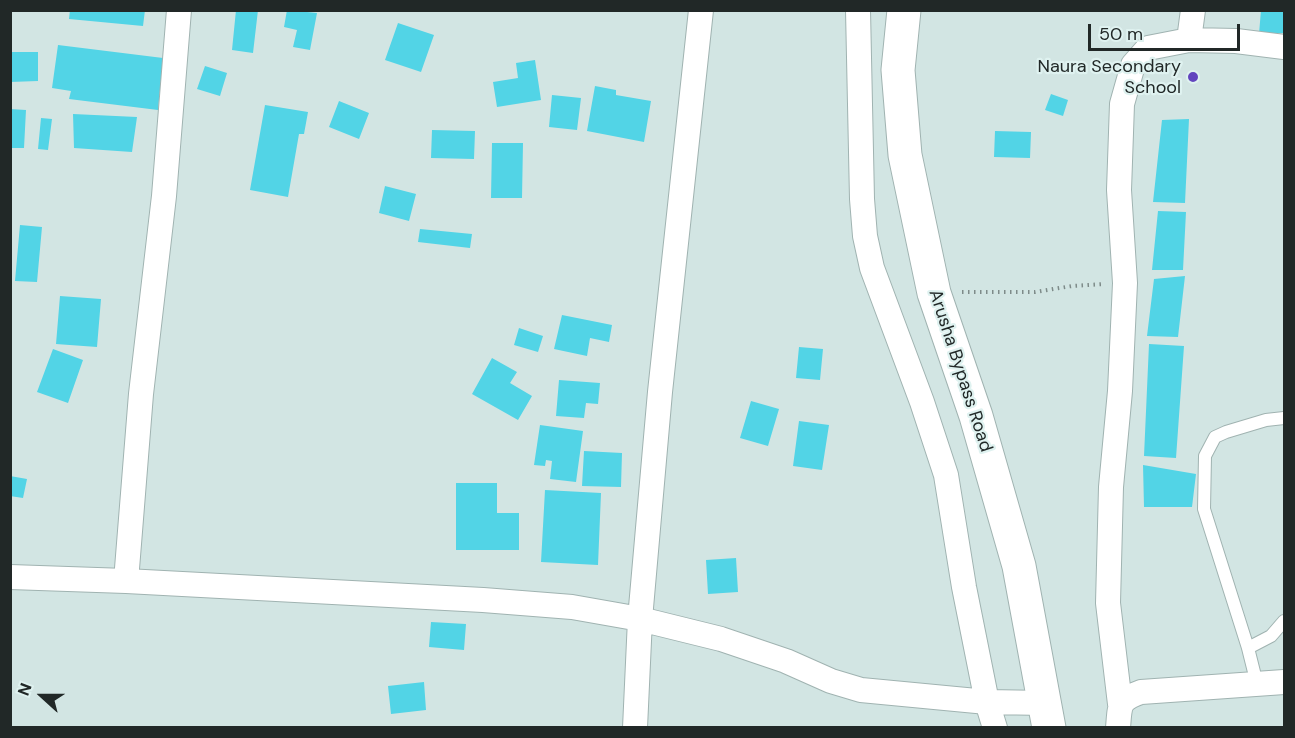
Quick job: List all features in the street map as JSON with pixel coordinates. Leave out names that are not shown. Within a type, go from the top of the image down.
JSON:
[{"type":"main road","name":"Arusha Bypass Road","points":[[904,10],[898,70],[905,155],[934,292],[976,416],[1019,566],[1047,715]]},
{"type":"street","points":[[126,581],[141,394],[164,196],[179,10]]},
{"type":"street","points":[[635,728],[640,619],[660,392],[701,10]]},
{"type":"street","points":[[858,10],[862,199],[865,236],[872,268],[922,402],[946,475],[964,586],[987,702],[995,728]]},
{"type":"street","points":[[1190,40],[1193,10]]},
{"type":"street","points":[[1119,716],[1108,603],[1111,487],[1120,391],[1125,283],[1119,190],[1122,104],[1133,65],[1148,48],[1190,40],[1236,41],[1284,47]]},
{"type":"street","points":[[10,577],[483,600],[572,607],[640,619],[721,639],[786,661],[831,681],[861,690],[987,702],[1047,715]]},
{"type":"street","points":[[1119,716],[1126,697],[1140,692],[1284,682]]},
{"type":"lane","points":[[1257,684],[1248,648],[1204,509],[1205,456],[1215,437],[1220,434],[1266,420],[1284,418]]},
{"type":"lane","points":[[1248,648],[1271,636],[1284,621]]},
{"type":"path","points":[[934,292],[1035,292],[1072,286],[1125,283]]},
{"type":"building","points":[[70,10],[145,10],[143,26],[69,19]]},
{"type":"building","points":[[236,10],[258,10],[253,53],[232,50]]},
{"type":"building","points":[[287,10],[317,13],[310,50],[293,47],[297,30],[284,27]]},
{"type":"building","points":[[1261,10],[1284,10],[1284,33],[1259,34]]},
{"type":"building","points":[[398,23],[434,35],[421,72],[385,60]]},
{"type":"building","points":[[58,45],[163,58],[158,110],[69,99],[71,91],[52,88]]},
{"type":"building","points":[[10,52],[38,52],[38,81],[10,82]]},
{"type":"building","points":[[535,60],[541,100],[497,107],[493,82],[518,78],[516,63]]},
{"type":"building","points":[[205,66],[227,73],[220,96],[197,89]]},
{"type":"building","points":[[595,86],[616,90],[616,95],[651,101],[644,142],[587,131]]},
{"type":"building","points":[[1051,94],[1068,100],[1063,116],[1045,110]]},
{"type":"building","points":[[552,95],[581,98],[577,130],[549,127]]},
{"type":"building","points":[[339,101],[369,113],[359,139],[329,127]]},
{"type":"building","points":[[265,105],[308,112],[304,134],[299,134],[288,197],[250,190]]},
{"type":"building","points":[[10,109],[26,110],[24,148],[10,148]]},
{"type":"building","points":[[73,114],[137,117],[132,152],[74,148]]},
{"type":"building","points":[[41,118],[52,119],[48,150],[38,149]]},
{"type":"building","points":[[1189,119],[1185,203],[1153,202],[1162,120]]},
{"type":"building","points":[[432,130],[475,131],[474,159],[431,158]]},
{"type":"building","points":[[995,131],[1031,132],[1030,158],[994,157]]},
{"type":"building","points":[[492,143],[523,143],[522,198],[491,198]]},
{"type":"building","points":[[385,186],[416,194],[409,221],[379,213]]},
{"type":"building","points":[[1158,211],[1186,212],[1183,270],[1152,270]]},
{"type":"building","points":[[20,225],[42,227],[37,282],[15,281]]},
{"type":"building","points":[[420,229],[472,234],[470,248],[418,242]]},
{"type":"building","points":[[1185,276],[1178,337],[1147,336],[1154,279]]},
{"type":"building","points":[[60,296],[101,299],[97,347],[56,344]]},
{"type":"building","points":[[562,315],[612,325],[609,342],[590,338],[587,356],[554,349]]},
{"type":"building","points":[[519,328],[543,336],[538,352],[514,345]]},
{"type":"building","points":[[1149,344],[1184,346],[1176,458],[1144,456]]},
{"type":"building","points":[[799,347],[823,349],[820,380],[796,378]]},
{"type":"building","points":[[53,349],[83,360],[68,403],[37,392]]},
{"type":"building","points":[[492,358],[517,372],[510,383],[532,396],[518,420],[472,394]]},
{"type":"building","points":[[559,380],[600,383],[598,404],[586,403],[584,418],[556,416]]},
{"type":"building","points":[[751,401],[779,409],[768,446],[740,438]]},
{"type":"building","points":[[799,421],[829,425],[822,470],[793,466]]},
{"type":"building","points":[[540,425],[583,431],[576,482],[550,479],[552,461],[546,460],[545,466],[534,465]]},
{"type":"building","points":[[584,451],[622,453],[621,487],[582,486]]},
{"type":"building","points":[[1143,465],[1196,474],[1192,507],[1144,507]]},
{"type":"building","points":[[10,476],[27,479],[23,498],[10,496]]},
{"type":"building","points":[[456,483],[497,483],[497,513],[519,513],[519,550],[456,550]]},
{"type":"building","points":[[545,490],[601,493],[598,565],[541,562]]},
{"type":"building","points":[[736,558],[738,592],[708,594],[706,560]]},
{"type":"building","points":[[431,622],[466,624],[464,650],[429,647]]},
{"type":"building","points":[[424,682],[426,710],[391,714],[388,686]]},
{"type":"place","name":"Naura Secondary School","points":[[1193,77]]}]
